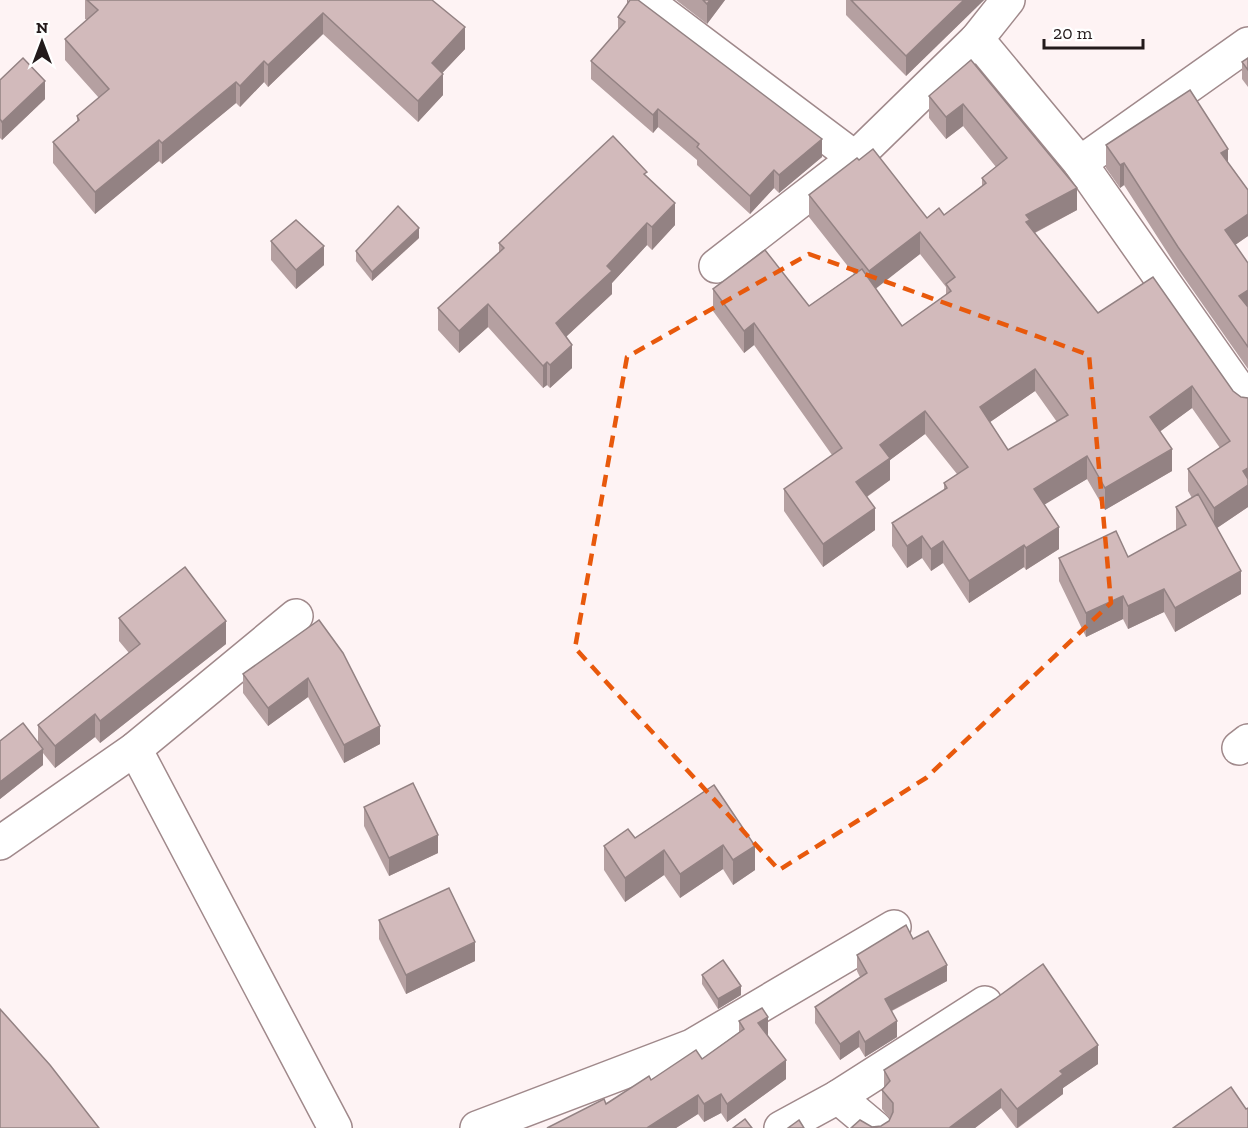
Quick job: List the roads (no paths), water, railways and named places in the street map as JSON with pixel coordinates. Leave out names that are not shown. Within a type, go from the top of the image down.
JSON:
[{"type":"street","points":[[645,0],[855,158]]},
{"type":"street","points":[[716,266],[855,158],[977,39],[1008,0]]},
{"type":"street","points":[[977,39],[1080,163],[1248,402]]},
{"type":"street","points":[[1080,163],[1248,44]]},
{"type":"street","points":[[0,843],[135,749],[297,616]]},
{"type":"street","points":[[135,749],[334,1128]]},
{"type":"street","points":[[477,1128],[692,1046],[894,927]]},
{"type":"street","points":[[782,1128],[838,1097],[985,1003]]},
{"type":"street","points":[[838,1097],[875,1128]]}]
